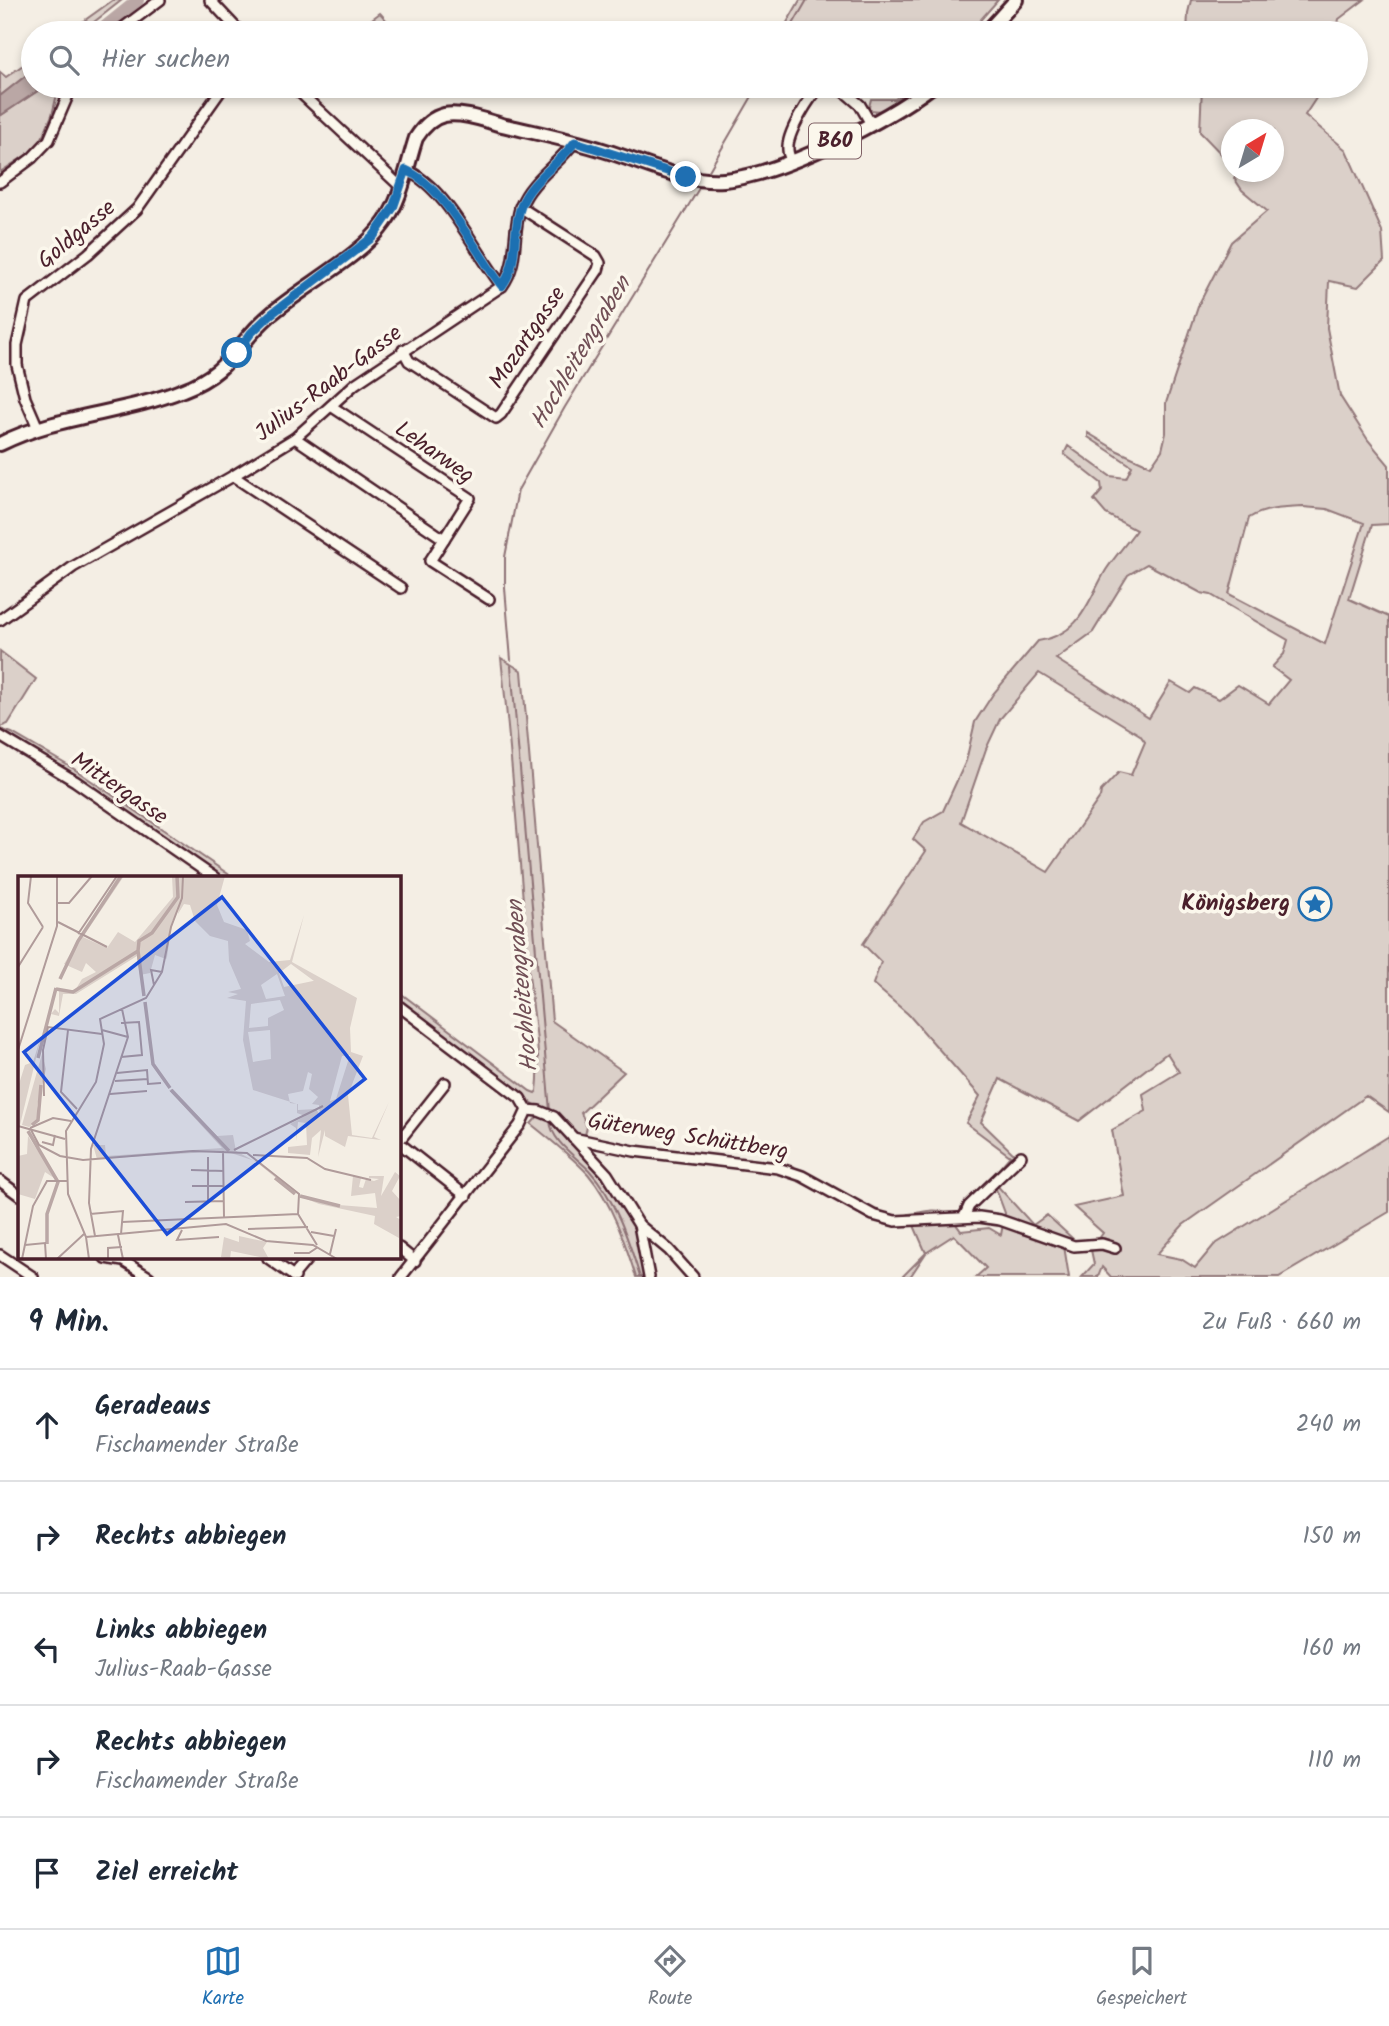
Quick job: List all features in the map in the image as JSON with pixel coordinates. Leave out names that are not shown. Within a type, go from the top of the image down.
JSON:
[{"type":"main road","points":[[997,21],[1016,0]]},
{"type":"main road","name":"B60","points":[[0,444],[38,428],[182,391],[209,378],[237,353],[251,333],[270,315],[373,237],[393,208],[416,138],[423,127],[443,115],[471,117],[575,142],[669,173],[703,179],[747,176],[791,161],[871,124],[913,98]]},
{"type":"street","points":[[132,21],[160,0]]},
{"type":"street","points":[[210,0],[230,21]]},
{"type":"street","points":[[0,182],[32,158],[49,139],[67,98]]},
{"type":"street","name":"Goldgasse","points":[[38,428],[19,379],[17,365],[17,345],[27,301],[88,254],[137,209],[216,98]]},
{"type":"street","points":[[306,98],[401,187]]},
{"type":"street","points":[[791,161],[787,149],[790,134],[812,98]]},
{"type":"street","points":[[852,98],[860,105],[871,124]]},
{"type":"street","points":[[406,170],[423,180],[458,220],[502,286],[510,276],[513,265],[520,207],[528,192],[575,142]]},
{"type":"street","name":"Mozartgasse","points":[[404,350],[409,361],[481,409],[496,418],[501,414],[598,270],[600,263],[596,256],[520,207]]},
{"type":"street","name":"Julius-Raab-Gasse","points":[[0,620],[73,567],[295,438],[355,384],[502,286]]},
{"type":"street","name":"Leharweg","points":[[331,406],[470,498],[430,561],[489,599]]},
{"type":"street","points":[[295,438],[444,539]]},
{"type":"street","points":[[233,476],[401,588]]},
{"type":"street","name":"Mittergasse","points":[[0,736],[75,781],[212,876]]},
{"type":"street","points":[[401,1007],[482,1067],[520,1098],[527,1110],[550,1115],[607,1174],[639,1225],[693,1277]]},
{"type":"street","points":[[401,1139],[445,1083]]},
{"type":"street","points":[[401,1277],[520,1125],[527,1110]]},
{"type":"street","name":"Güterweg Schüttberg","points":[[573,1138],[603,1146],[778,1168],[802,1176],[873,1215],[895,1221],[964,1217],[1000,1220],[1074,1246],[1102,1244],[1115,1248]]},
{"type":"street","points":[[401,1144],[466,1196]]},
{"type":"street","points":[[591,1156],[603,1146]]},
{"type":"street","points":[[964,1217],[969,1206],[1021,1156]]},
{"type":"street","points":[[0,1181],[18,1194]]},
{"type":"street","points":[[639,1225],[649,1277]]},
{"type":"street","points":[[401,1250],[415,1261]]},
{"type":"street","points":[[0,1255],[33,1277]]},
{"type":"street","points":[[117,1260],[149,1277]]},
{"type":"street","points":[[271,1260],[294,1276],[306,1260]]},
{"type":"shaded area","points":[[113,0],[122,0],[95,21],[84,21]]},
{"type":"shaded area","points":[[800,0],[998,0],[980,21],[788,21]]},
{"type":"shaded area","points":[[1191,0],[1364,0],[1339,21],[1188,21]]},
{"type":"shaded area","points":[[380,13],[387,21],[369,21]]},
{"type":"shaded area","points":[[21,66],[21,79],[0,96],[0,72],[6,77]]},
{"type":"shaded area","points":[[21,79],[21,98],[27,98],[0,116],[0,96]]},
{"type":"shaded area","points":[[27,98],[65,98],[54,122],[37,148],[0,172],[0,116]]},
{"type":"shaded area","points":[[905,98],[882,111],[870,110],[871,99]]},
{"type":"shaded area","points":[[1201,98],[1316,98],[1305,115],[1346,150],[1382,231],[1384,261],[1358,287],[1329,281],[1327,328],[1340,396],[1368,440],[1389,465],[1389,524],[1372,525],[1349,599],[1389,617],[1389,1112],[1366,1096],[1183,1225],[1157,1254],[1181,1259],[1195,1268],[1214,1245],[1389,1136],[1389,1212],[1279,1277],[1111,1277],[1102,1267],[1098,1277],[1082,1277],[1094,1264],[1091,1250],[1103,1233],[1074,1207],[1124,1196],[1112,1130],[1146,1111],[1143,1094],[1179,1072],[1167,1053],[1079,1121],[1000,1079],[981,1122],[1016,1156],[979,1192],[1010,1156],[966,1123],[980,1096],[908,1014],[873,984],[881,962],[863,944],[926,851],[913,839],[924,822],[943,811],[966,761],[975,722],[993,694],[1038,641],[1053,637],[1074,624],[1088,605],[1106,570],[1136,530],[1106,514],[1094,500],[1102,491],[1101,483],[1064,454],[1068,446],[1110,476],[1126,478],[1132,466],[1088,437],[1088,433],[1151,466],[1162,450],[1166,433],[1166,403],[1199,304],[1231,242],[1267,211],[1237,182],[1284,182],[1284,119],[1221,119],[1221,154],[1200,132]],"holes":[[[1303,507],[1327,509],[1364,523],[1325,644],[1229,594],[1249,518],[1268,510]],[[1147,564],[1201,593],[1211,595],[1288,640],[1284,654],[1272,667],[1289,680],[1269,704],[1238,685],[1219,699],[1195,688],[1190,693],[1171,682],[1149,718],[1056,659],[1093,632],[1128,575]],[[1039,673],[1140,735],[1145,742],[1131,775],[1119,772],[1101,791],[1100,797],[1048,872],[961,822],[986,749],[1000,719]]]},
{"type":"shaded area","points":[[0,651],[36,679],[8,724],[0,727]]},
{"type":"shaded area","points":[[501,658],[522,671],[552,1021],[624,1072],[581,1113],[587,1127],[581,1151],[600,1171],[632,1220],[646,1277],[636,1277],[617,1223],[597,1185],[575,1161],[531,1124],[539,1115],[535,1105],[441,1032],[435,1037],[401,1012],[401,994],[530,1091],[537,1091],[537,1043]]},
{"type":"shaded area","points":[[0,729],[12,733],[74,769],[231,876],[206,876],[78,788],[0,741]]},
{"type":"shaded area","points":[[993,1181],[1033,1225],[1047,1215],[1072,1238],[1064,1246],[1069,1277],[976,1277],[986,1268],[954,1235],[926,1253],[909,1214],[939,1211],[949,1216],[961,1231],[989,1228],[1001,1235],[1005,1213]]},
{"type":"shaded area","points":[[926,1253],[910,1277],[902,1277]]},
{"type":"waterway","points":[[112,21],[138,0]]},
{"type":"waterway","name":"Hochleitengraben","points":[[795,21],[807,0]]},
{"type":"waterway","points":[[40,143],[56,98]]},
{"type":"waterway","name":"Hochleitengraben","points":[[707,174],[751,98]]},
{"type":"waterway","points":[[25,158],[36,147]]},
{"type":"waterway","name":"Hochleitengraben","points":[[511,660],[505,557],[518,490],[565,407],[701,185]]},
{"type":"waterway","name":"Hochleitengraben","points":[[511,666],[550,1111]]},
{"type":"waterway","name":"Hochleitengraben","points":[[550,1120],[551,1128],[559,1141],[589,1170],[606,1193],[626,1235],[640,1277]]},
{"type":"place","name":"Königsberg","points":[[1315,904]]},
{"type":"route","points":[[237,353],[251,333],[270,315],[373,237],[393,208],[406,170],[423,180],[458,220],[502,286],[510,276],[513,265],[520,207],[528,192],[575,142],[686,177]]}]
